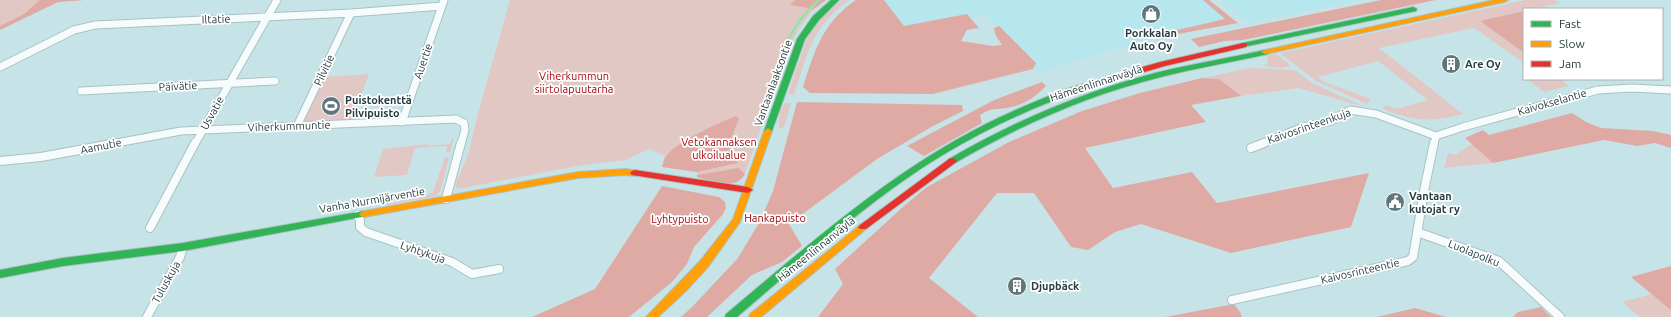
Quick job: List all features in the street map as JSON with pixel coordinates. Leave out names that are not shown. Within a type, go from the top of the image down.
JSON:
[{"type":"main road","name":"Vantaanlaaksontie","points":[[651,317],[682,288],[723,240],[737,220],[801,39],[806,28],[835,0]]},
{"type":"main road","name":"Hämeenlinnanväylä","points":[[754,317],[873,218],[926,180],[968,151],[1048,111],[1117,86],[1159,75],[1504,0]]},
{"type":"main road","name":"Hämeenlinnanväylä","points":[[730,317],[861,209],[909,174],[955,144],[1012,114],[1070,90],[1148,67],[1197,55],[1421,8]]},
{"type":"main road","name":"Vanha Nurmijärventie","points":[[0,274],[63,262],[183,247],[578,175],[626,172],[748,190]]},
{"type":"street","name":"Usvatie","points":[[150,228],[202,130],[276,0]]},
{"type":"street","name":"Iltatie","points":[[0,67],[82,27],[134,22],[351,13],[443,3]]},
{"type":"street","name":"Auertie","points":[[402,122],[443,3]]},
{"type":"street","name":"Pilvitie","points":[[297,126],[351,13]]},
{"type":"street","name":"Päivätie","points":[[81,91],[275,81]]},
{"type":"street","name":"Kaivokselantie","points":[[1436,136],[1470,125],[1598,90],[1632,88],[1671,90]]},
{"type":"street","name":"Kaivosrinteenkuja","points":[[1251,148],[1303,127],[1331,121],[1350,110],[1384,117],[1436,136]]},
{"type":"street","name":"Viherkummuntie","points":[[202,130],[456,119],[464,123],[465,130],[446,199]]},
{"type":"street","name":"Aamutie","points":[[0,161],[41,157],[168,132],[202,130]]},
{"type":"street","name":"Kaivosrinteentie","points":[[1232,300],[1408,261],[1413,257],[1425,186],[1436,136]]},
{"type":"street","name":"Lyhtykuja","points":[[357,215],[360,220],[360,227],[366,232],[452,262],[472,274],[499,269]]},
{"type":"street","name":"Luolapolku","points":[[1417,232],[1499,261],[1560,317]]},
{"type":"street","name":"Tuluskuja","points":[[147,317],[183,247]]},
{"type":"shaded area","points":[[884,0],[1209,0],[1238,23],[1158,38],[1081,59],[1039,73],[987,15],[971,18],[967,14],[904,26]]},
{"type":"shaded area","points":[[1220,0],[1361,0],[1248,23]]},
{"type":"green space","points":[[0,0],[84,0],[58,2],[0,30]]},
{"type":"green space","points":[[40,0],[84,0],[58,2],[0,30],[0,26],[24,14]]},
{"type":"green space","name":"Viherkummun siirtolapuutarha","points":[[510,0],[826,0],[814,9],[800,27],[788,49],[745,174],[736,182],[716,182],[697,177],[697,172],[662,167],[665,156],[649,149],[626,160],[583,165],[457,189],[455,185],[468,155],[478,113]]},
{"type":"green space","points":[[795,0],[826,0],[814,9],[790,5]]},
{"type":"green space","points":[[842,0],[849,0],[836,10],[819,31],[812,42],[794,95],[788,94],[807,38],[824,15]]},
{"type":"green space","points":[[856,0],[884,0],[904,26],[967,14],[979,28],[967,30],[961,41],[993,46],[1002,45],[995,34],[994,28],[999,26],[1036,63],[1033,69],[933,94],[810,93],[803,87],[821,38],[835,18]]},
{"type":"green space","points":[[1203,0],[1209,0],[1238,23],[1178,34],[1173,31],[1225,19]]},
{"type":"green space","points":[[1381,0],[1436,0],[1243,40],[1225,41],[1199,47],[1191,39]]},
{"type":"green space","points":[[1525,0],[1554,0],[1560,3],[1538,8],[1523,8],[1523,11],[1480,21],[1523,52],[1523,62],[1474,28],[1379,48],[1463,114],[1442,119],[1432,120],[1414,118],[1383,109],[1386,105],[1396,109],[1428,100],[1378,61],[1319,77],[1324,82],[1371,99],[1367,104],[1316,81],[1280,53]]},
{"type":"green space","points":[[1523,11],[1523,52],[1480,21]]},
{"type":"green space","points":[[1276,53],[1291,66],[1279,68],[1264,66],[1267,63],[1268,55]]},
{"type":"green space","points":[[1249,68],[1295,70],[1312,83],[1365,107],[1298,88],[1241,96],[1219,79],[1202,78]]},
{"type":"green space","points":[[369,74],[352,120],[305,121],[304,119],[324,77]]},
{"type":"green space","points":[[1202,78],[1219,79],[1241,96],[1191,105],[1206,122],[1085,148],[1113,188],[1192,172],[1217,203],[1369,173],[1351,227],[1231,253],[1141,224],[1115,232],[1088,250],[1071,247],[1034,193],[997,193],[929,278],[978,317],[818,317],[843,284],[835,269],[927,187],[1009,142],[1082,111],[1140,93]]},
{"type":"green space","points":[[1528,80],[1562,80],[1569,86],[1544,92]]},
{"type":"green space","points":[[1042,82],[1046,86],[1030,100],[1016,106],[985,112],[980,115],[982,123],[924,156],[907,146],[994,100]]},
{"type":"green space","name":"Hankapuisto","points":[[797,102],[962,105],[963,111],[933,126],[877,159],[789,224],[802,246],[782,262],[752,275],[707,317],[681,317],[738,258],[760,221],[773,191]]},
{"type":"green space","points":[[785,103],[791,103],[784,128],[779,129],[779,115],[781,108]]},
{"type":"green space","points":[[1572,113],[1586,122],[1601,128],[1653,131],[1671,135],[1671,148],[1655,143],[1637,146],[1604,140],[1493,163],[1465,138],[1483,130],[1489,135]]},
{"type":"green space","name":"Vetokannaksen ulkoilualue","points":[[736,116],[739,119],[731,141],[738,163],[697,172],[662,167],[666,156],[681,143]]},
{"type":"green space","points":[[452,138],[454,138],[450,152],[446,152],[447,146],[415,148],[407,175],[374,177],[383,149],[427,144],[427,146],[450,144]]},
{"type":"green space","points":[[1472,144],[1493,163],[1444,168],[1448,153],[1455,155]]},
{"type":"green space","points":[[445,157],[449,157],[441,190],[436,196],[382,206],[383,204],[426,196],[433,192]]},
{"type":"green space","points":[[739,168],[745,174],[736,182],[723,183],[697,177],[697,175]]},
{"type":"green space","name":"Lyhtypuisto","points":[[662,186],[719,197],[725,202],[726,208],[723,214],[694,247],[687,264],[672,282],[629,317],[532,317],[595,289]]},
{"type":"green space","points":[[1671,266],[1671,317],[1640,317],[1622,302],[1652,294],[1631,277]]},
{"type":"green space","points":[[1671,266],[1671,310],[1631,277]]},
{"type":"green space","points":[[1234,304],[1242,317],[1165,317]]},
{"type":"green space","points":[[1541,307],[1551,317],[1513,317],[1518,312]]},
{"type":"green space","points":[[1415,308],[1446,317],[1377,317]]},
{"type":"waterway","points":[[768,92],[777,66],[793,30],[809,9],[819,0]]},
{"type":"traffic: fast","points":[[768,131],[801,39],[816,18],[835,0]]},
{"type":"traffic: fast","points":[[1243,45],[1413,9]]},
{"type":"traffic: fast","points":[[952,161],[1001,134],[1052,110],[1078,100],[1158,75],[1265,52]]},
{"type":"traffic: fast","points":[[730,317],[845,220],[905,175],[969,136],[1011,115],[1083,87]]},
{"type":"traffic: fast","points":[[0,274],[63,262],[183,247],[364,214]]},
{"type":"traffic: slow","points":[[1265,52],[1504,0]]},
{"type":"traffic: slow","points":[[651,317],[682,288],[704,264],[737,220],[768,131]]},
{"type":"traffic: slow","points":[[364,214],[578,175],[626,172],[635,173]]},
{"type":"traffic: slow","points":[[754,317],[863,227]]},
{"type":"traffic: jam","points":[[1083,87],[1163,64],[1243,45]]},
{"type":"traffic: jam","points":[[863,227],[952,161]]},
{"type":"traffic: jam","points":[[635,173],[748,190]]},
{"type":"place","name":"Porkkalan Auto Oy","points":[[1151,14]]},
{"type":"place","name":"Are Oy","points":[[1451,64]]},
{"type":"place","name":"Puistokenttä Pilvipuisto","points":[[331,106]]},
{"type":"place","name":"Vantaan kutojat ry","points":[[1395,202]]},
{"type":"place","name":"Djupbäck","points":[[1017,286]]}]
